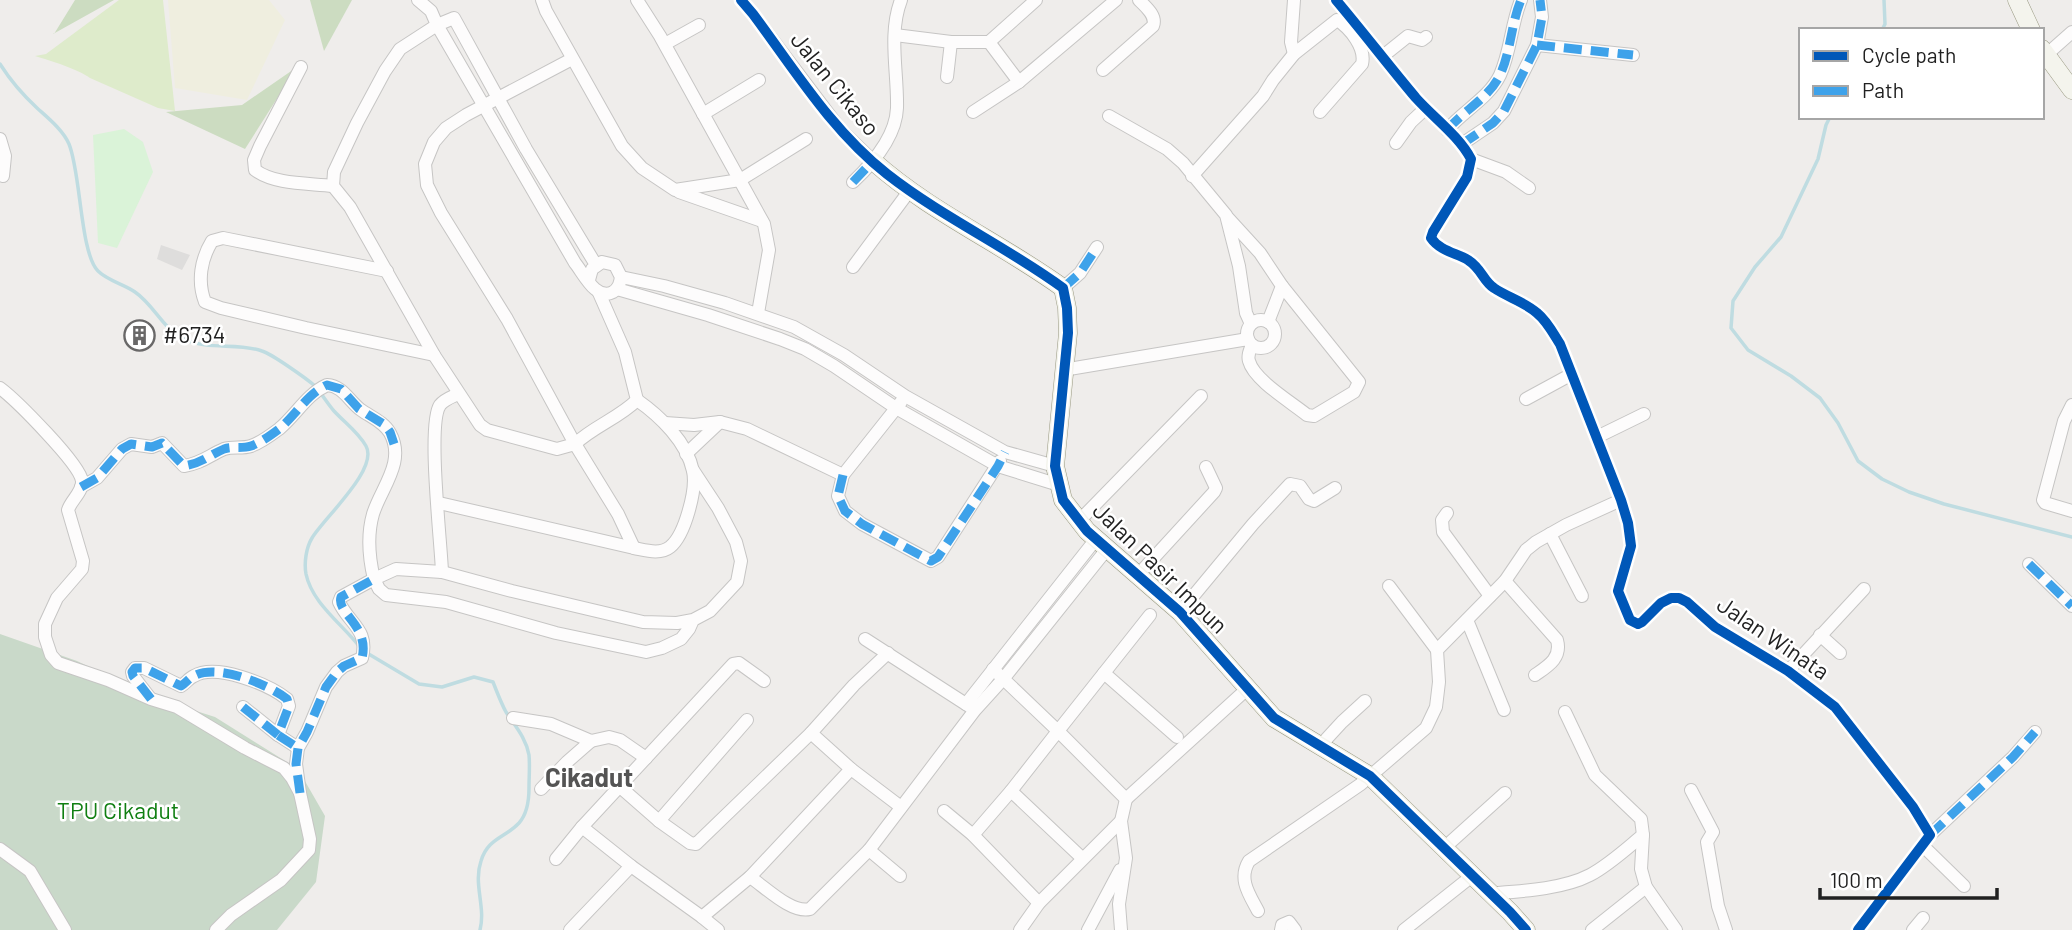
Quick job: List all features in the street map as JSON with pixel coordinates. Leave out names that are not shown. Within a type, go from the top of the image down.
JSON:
[{"type":"street","points":[[216,930],[231,915],[281,880],[309,850],[310,839],[296,764],[298,748],[326,687],[337,672],[364,653],[358,626],[339,603],[341,597],[396,569],[442,572],[643,622],[677,623],[693,620],[710,611],[737,582],[741,561],[736,542],[719,508],[665,423],[637,400],[625,352],[599,293],[592,288],[575,263],[430,11],[418,0]]},
{"type":"street","points":[[542,0],[622,146],[642,169],[675,190],[762,221]]},
{"type":"street","points":[[637,0],[762,221],[769,250],[758,313]]},
{"type":"street","name":"Jalan Cikaso","points":[[741,0],[840,129],[873,161]]},
{"type":"street","points":[[853,182],[873,161],[889,133],[897,111],[895,35],[897,10],[901,0]]},
{"type":"street","points":[[895,35],[951,42],[989,42],[1036,0]]},
{"type":"street","points":[[973,112],[1019,82],[1116,0]]},
{"type":"street","points":[[1103,70],[1153,26],[1153,17],[1139,0]]},
{"type":"street","points":[[1294,0],[1291,42],[1294,54]]},
{"type":"street","points":[[1336,0],[1426,108],[1462,144],[1471,159],[1506,172],[1529,188]]},
{"type":"street","points":[[1447,130],[1492,88],[1500,75],[1521,0]]},
{"type":"street","points":[[1462,144],[1499,118],[1537,46],[1542,17],[1541,0]]},
{"type":"street","points":[[2017,0],[2030,28]]},
{"type":"street","points":[[596,265],[526,149],[454,18],[437,25],[400,49],[357,123],[334,172],[333,186],[350,207],[458,394],[480,425],[487,430],[557,449],[575,444],[637,400]]},
{"type":"street","points":[[1192,176],[1263,96],[1294,54],[1337,20],[1361,47],[1362,64],[1320,112]]},
{"type":"street","points":[[664,44],[699,25]]},
{"type":"street","points":[[2072,32],[2044,52],[2072,90]]},
{"type":"street","points":[[1382,56],[1408,36],[1422,40],[1426,37]]},
{"type":"street","points":[[947,78],[951,42]]},
{"type":"street","points":[[989,42],[1019,82]]},
{"type":"street","points":[[1537,46],[1633,55]]},
{"type":"street","points":[[572,58],[446,128],[434,142],[425,164],[427,185],[441,213],[507,318],[575,444],[618,514],[634,548]]},
{"type":"street","points":[[301,67],[260,146],[254,160],[255,170],[273,178],[333,186]]},
{"type":"street","points":[[703,114],[759,80]]},
{"type":"street","points":[[1396,143],[1411,122],[1426,108]]},
{"type":"street","points":[[1109,116],[1167,149],[1183,163],[1260,253],[1282,286],[1359,383],[1358,387],[1314,416],[1307,415],[1263,381],[1252,367],[1248,354],[1250,342],[1247,331],[1256,321],[1268,322]]},
{"type":"street","points":[[0,139],[5,156],[3,176]]},
{"type":"street","points":[[675,190],[740,180],[806,139]]},
{"type":"street","points":[[1437,650],[1505,581],[1526,550],[1550,534],[1621,500],[1560,344],[1545,321],[1535,311],[1493,288],[1478,266],[1441,248],[1431,238],[1466,177],[1471,159]]},
{"type":"street","points":[[873,161],[888,175],[948,216],[1063,288],[1080,273],[1097,247]]},
{"type":"street","points":[[853,267],[911,190]]},
{"type":"street","points":[[1226,215],[1239,266],[1246,313],[1251,324]]},
{"type":"street","points":[[387,271],[223,238],[212,241],[204,254],[202,293],[205,302],[221,308],[434,355]]},
{"type":"street","points":[[589,280],[596,265],[602,262],[615,265],[619,283]]},
{"type":"street","points":[[619,283],[664,286],[758,313],[794,327],[844,355],[905,396],[1005,452],[1055,466]]},
{"type":"street","points":[[599,293],[611,293],[619,283]]},
{"type":"street","points":[[619,283],[805,349],[896,408],[998,466],[1059,485]]},
{"type":"street","points":[[1268,322],[1282,286]]},
{"type":"street","name":"Jalan Pasir Impun","points":[[1063,288],[1068,308],[1068,333],[1055,466],[1063,500],[1102,544],[1180,612],[1275,718],[1370,776],[1526,930]]},
{"type":"street","points":[[1063,370],[1250,342],[1262,348],[1272,342],[1274,331],[1268,322]]},
{"type":"street","points":[[1526,399],[1572,374]]},
{"type":"street","points":[[81,487],[97,478],[122,449],[131,444],[152,447],[162,443],[184,466],[198,463],[234,446],[249,447],[280,428],[320,388],[333,386],[341,389],[359,409],[385,425],[392,438],[394,468],[373,515],[369,557],[374,579],[386,595],[446,602],[556,633],[646,652],[681,639],[693,620]]},
{"type":"street","points":[[0,388],[62,451],[78,470],[82,480],[68,510],[79,544],[82,569],[57,598],[49,612],[44,637],[51,655],[58,663],[177,707],[284,768],[300,793]]},
{"type":"street","points":[[442,572],[436,485],[437,414],[439,406],[449,397],[458,394]]},
{"type":"street","points":[[905,396],[843,475],[838,496],[845,511],[862,524],[931,561],[938,557],[1005,452]]},
{"type":"street","points":[[1079,521],[1200,396]]},
{"type":"street","points":[[2072,405],[2064,421],[2043,500],[2072,511]]},
{"type":"street","points":[[1597,438],[1644,414]]},
{"type":"street","points":[[665,423],[694,425],[720,422],[747,429],[843,475]]},
{"type":"street","points":[[686,454],[720,422]]},
{"type":"street","points":[[2057,451],[2072,454]]},
{"type":"street","points":[[1138,575],[1214,492],[1216,488],[1206,467]]},
{"type":"street","points":[[439,503],[655,552],[669,548],[677,538],[690,505],[694,487],[693,470]]},
{"type":"street","points":[[1180,612],[1290,484],[1300,486],[1309,499],[1314,501],[1335,488]]},
{"type":"street","name":"Jalan Winata","points":[[1621,500],[1631,546],[1618,591],[1630,620],[1638,624],[1661,603],[1671,598],[1679,598],[1715,627],[1788,671],[1835,706],[1913,807],[1926,840],[1964,886]]},
{"type":"street","points":[[1447,513],[1442,520],[1443,531],[1490,596]]},
{"type":"street","points":[[1550,534],[1582,597]]},
{"type":"street","points":[[750,877],[786,903],[805,911],[810,909],[869,850],[970,707],[993,669],[1068,574],[1102,544]]},
{"type":"street","points":[[970,707],[1004,678],[1079,584],[1102,544]]},
{"type":"street","points":[[2029,564],[2072,606]]},
{"type":"street","points":[[1068,574],[1079,584]]},
{"type":"street","points":[[1505,581],[1557,640],[1558,654],[1535,675]]},
{"type":"street","points":[[1258,911],[1244,882],[1244,869],[1249,861],[1370,776],[1426,728],[1436,707],[1439,682],[1437,650],[1389,586]]},
{"type":"street","points":[[1788,671],[1864,589]]},
{"type":"street","points":[[973,835],[1150,615]]},
{"type":"street","points":[[1467,620],[1504,710]]},
{"type":"street","points":[[1821,635],[1840,653]]},
{"type":"street","points":[[865,639],[970,707]]},
{"type":"street","points":[[619,786],[659,821],[690,843],[696,844],[811,733],[854,685],[888,653]]},
{"type":"street","points":[[556,859],[619,786],[733,664],[739,663],[764,681]]},
{"type":"street","points":[[151,699],[133,676],[135,668],[144,668],[181,686],[196,674],[233,674],[256,681],[287,699],[289,706],[278,735]]},
{"type":"street","points":[[993,669],[1126,799]]},
{"type":"street","points":[[1104,673],[1177,737]]},
{"type":"street","points":[[1121,930],[1119,904],[1126,858],[1121,821],[1126,799],[1247,689]]},
{"type":"street","points":[[1319,747],[1366,701]]},
{"type":"street","points":[[243,707],[298,748]]},
{"type":"street","points":[[1565,712],[1595,775],[1641,819],[1641,869],[1646,887],[1676,930]]},
{"type":"street","points":[[513,718],[551,724],[592,740],[609,737],[620,740],[646,758]]},
{"type":"street","points":[[659,821],[747,720]]},
{"type":"street","points":[[1858,930],[1926,840],[2013,757],[2035,732]]},
{"type":"street","points":[[811,733],[851,769],[901,807]]},
{"type":"street","points":[[541,789],[592,740]]},
{"type":"street","points":[[702,917],[750,877],[851,769]]},
{"type":"street","points":[[1691,790],[1713,832],[1707,842],[1718,906],[1726,930]]},
{"type":"street","points":[[1011,791],[1082,858]]},
{"type":"street","points":[[1444,848],[1505,793]]},
{"type":"street","points":[[944,811],[973,835],[1039,903]]},
{"type":"street","points":[[1020,930],[1039,903],[1121,821]]},
{"type":"street","points":[[582,827],[718,930]]},
{"type":"street","points":[[1495,897],[1498,893],[1549,888],[1590,875],[1614,860],[1643,835]]},
{"type":"street","points":[[0,849],[30,871],[65,930]]},
{"type":"street","points":[[869,850],[901,876]]},
{"type":"street","points":[[1088,930],[1126,858]]},
{"type":"street","points":[[570,930],[631,866]]},
{"type":"street","points":[[1404,930],[1472,876]]},
{"type":"street","points":[[1592,930],[1646,887]]},
{"type":"street","points":[[1913,930],[1923,918]]},
{"type":"street","points":[[1281,930],[1282,925],[1289,922],[1295,930]]},
{"type":"shaded area","points":[[168,0],[269,0],[285,20],[247,100],[175,88]]},
{"type":"shaded area","points":[[161,245],[190,255],[182,270],[157,259]]},
{"type":"green space","points":[[75,0],[114,0],[55,33]]},
{"type":"green space","points":[[119,0],[163,0],[175,111],[158,108],[72,68],[35,56],[46,54]]},
{"type":"green space","points":[[310,0],[352,0],[324,51]]},
{"type":"green space","points":[[297,67],[245,149],[166,112],[242,105]]},
{"type":"green space","points":[[124,129],[143,142],[153,172],[117,248],[98,243],[93,135]]},
{"type":"green space","name":"TPU Cikadut","points":[[0,634],[77,661],[149,696],[215,717],[298,769],[325,816],[316,882],[277,930],[0,930]]},
{"type":"waterway","points":[[1883,28],[1884,0]]},
{"type":"waterway","points":[[0,64],[22,93],[59,129],[69,144],[84,231],[92,262],[98,271],[135,292],[170,329],[184,339],[203,345],[252,348],[281,362],[315,386],[366,446],[368,456],[365,467],[358,480],[312,538],[305,565],[309,585],[314,594],[359,646]]},
{"type":"waterway","points":[[1829,119],[1818,159],[1781,237],[1755,267],[1733,301],[1731,328],[1748,350],[1791,376],[1820,398],[1838,423],[1858,461],[1882,479],[1944,504],[2072,537]]},
{"type":"waterway","points":[[367,653],[419,684],[442,687],[474,677],[493,682],[506,712],[525,743],[529,755],[527,807],[519,823],[492,843],[484,853],[478,878],[482,913],[480,930]]},
{"type":"marked path","points":[[1447,130],[1489,91],[1500,75],[1521,0]]},
{"type":"marked path","points":[[1462,144],[1493,123],[1504,111],[1537,45],[1542,17],[1540,0]]},
{"type":"marked path","points":[[1537,45],[1633,55]]},
{"type":"marked path","points":[[853,182],[873,161]]},
{"type":"marked path","points":[[1063,288],[1080,273],[1097,247]]},
{"type":"marked path","points":[[81,487],[97,478],[122,449],[131,444],[152,447],[162,443],[184,466],[224,449],[254,445],[279,429],[313,394],[327,385],[341,389],[359,409],[385,425],[394,444]]},
{"type":"marked path","points":[[843,475],[838,496],[845,511],[862,524],[931,561],[938,557],[1005,452]]},
{"type":"marked path","points":[[2029,564],[2072,606]]},
{"type":"marked path","points":[[300,793],[296,764],[298,748],[326,687],[344,666],[362,658],[361,637],[343,609],[341,597],[374,579]]},
{"type":"marked path","points":[[151,699],[133,676],[135,668],[144,668],[181,686],[192,677],[204,673],[215,672],[242,677],[268,687],[287,699],[289,706],[278,735],[298,748]]},
{"type":"marked path","points":[[243,707],[278,735]]},
{"type":"marked path","points":[[1930,835],[2013,757],[2035,732]]},
{"type":"cycle path","points":[[741,0],[831,119],[867,157],[908,190],[1063,288],[1068,333],[1055,466],[1063,500],[1087,531],[1180,612],[1274,718],[1370,776],[1526,930]]},
{"type":"cycle path","points":[[1336,0],[1416,98],[1453,135],[1471,159],[1467,177],[1431,238],[1443,249],[1473,264],[1494,288],[1537,313],[1560,344],[1628,523],[1631,546],[1618,591],[1630,620],[1638,624],[1661,603],[1671,598],[1679,598],[1715,627],[1788,671],[1835,707],[1913,807],[1930,835],[1858,930]]},
{"type":"place","name":"#6734","points":[[140,335]]},
{"type":"district","name":"Cikadut","points":[[589,778]]}]
